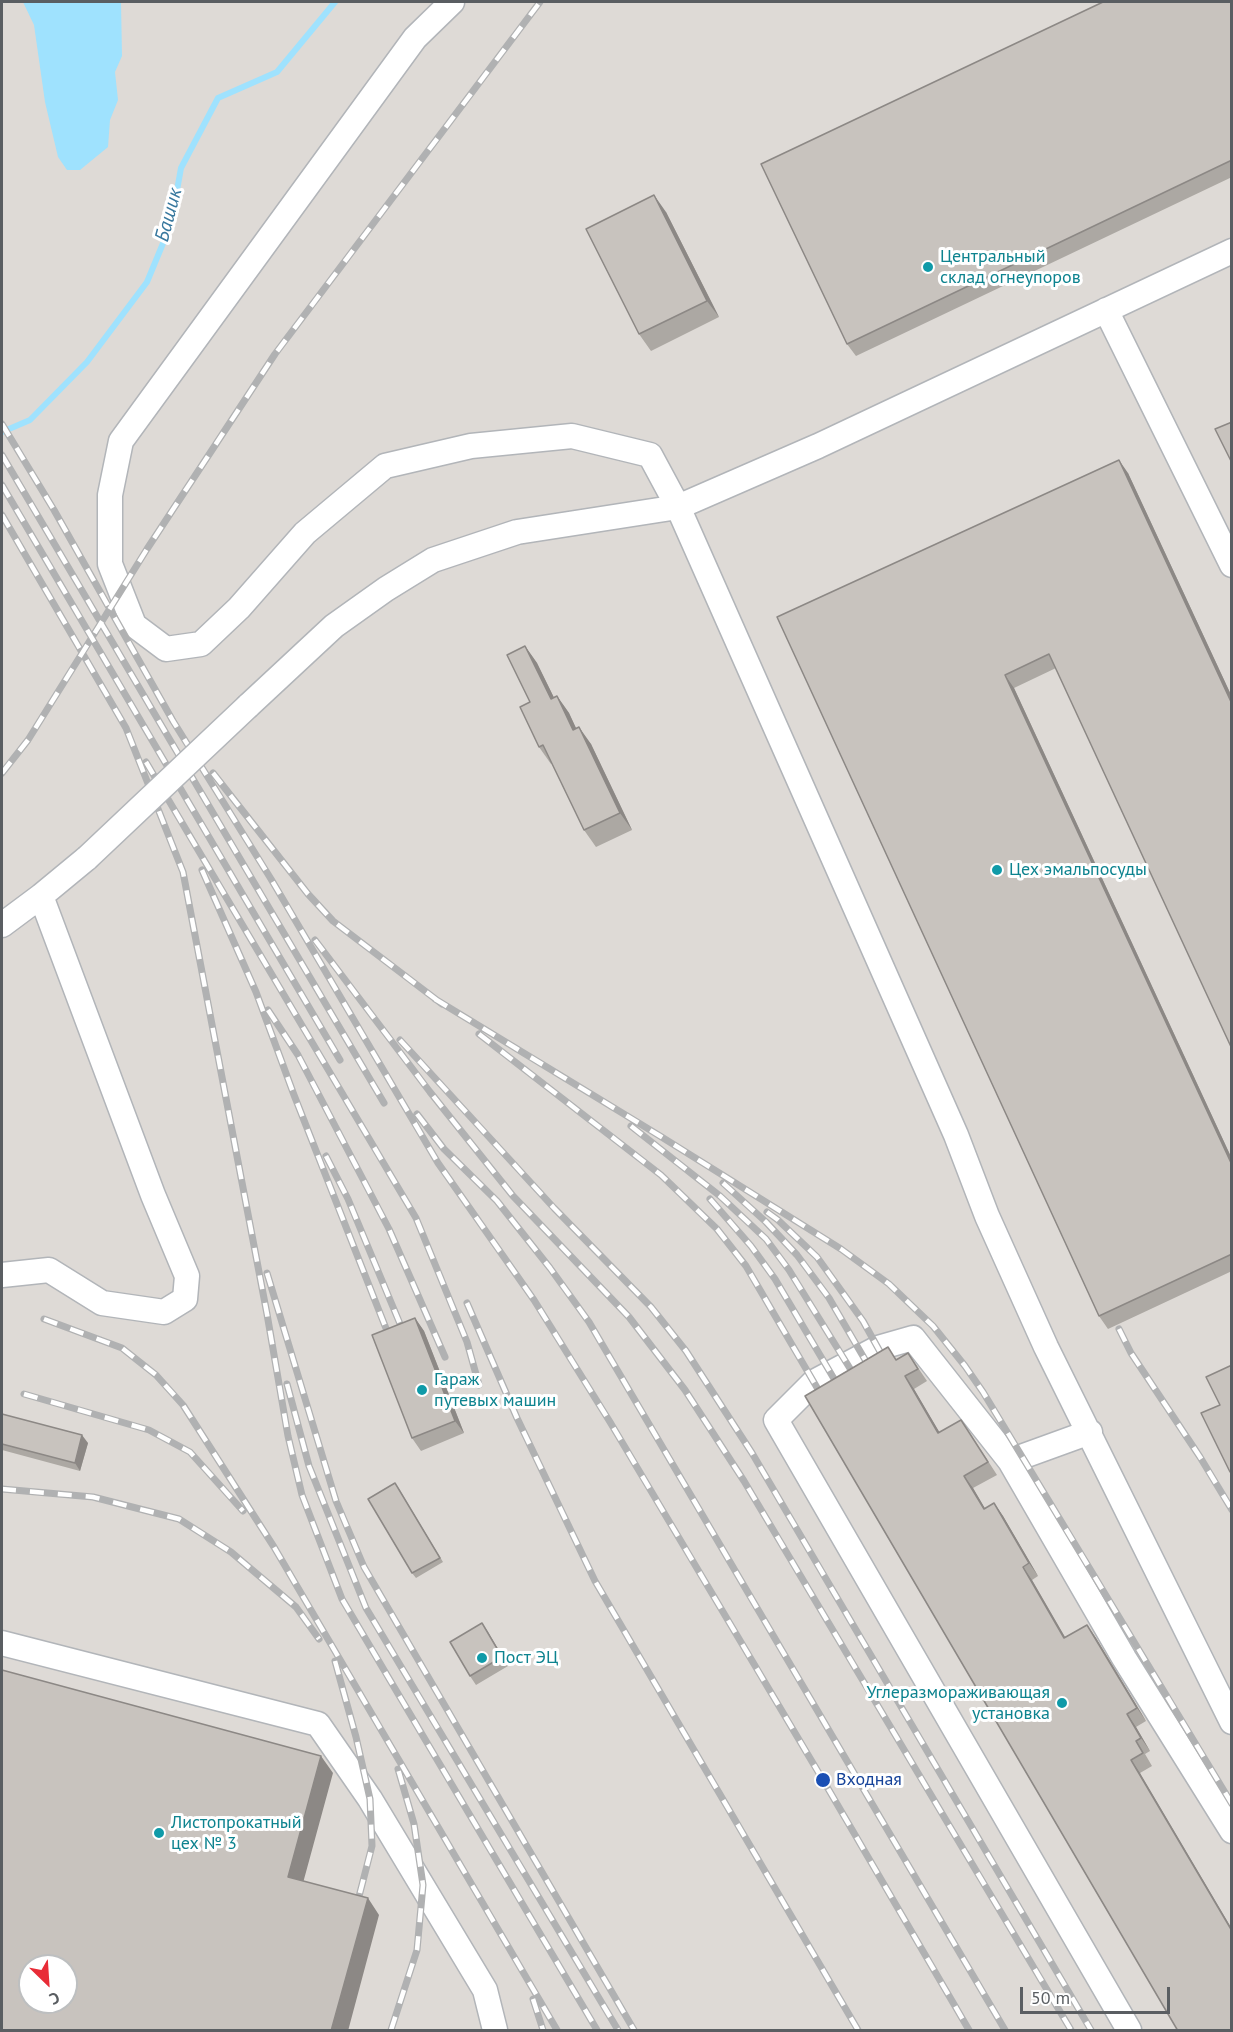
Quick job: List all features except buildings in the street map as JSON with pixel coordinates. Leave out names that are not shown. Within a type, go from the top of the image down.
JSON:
[{"type":"lane","points":[[452,2],[415,38],[121,441],[110,495],[110,564],[134,625],[166,649],[201,644],[239,608],[305,533],[385,466],[471,446],[572,436],[650,455],[678,507],[956,1135],[987,1216],[1047,1347],[1232,1722]]},
{"type":"lane","points":[[2,925],[42,896],[87,858],[334,626],[433,560],[517,532],[678,507],[818,446],[1232,251]]},
{"type":"lane","points":[[1106,310],[1232,565]]},
{"type":"lane","points":[[2,1275],[49,1270],[102,1303],[165,1312],[185,1299],[187,1276],[136,1152],[42,896]]},
{"type":"lane","points":[[1130,2031],[776,1420],[814,1382],[878,1348],[913,1338],[1010,1461],[1124,1658],[1232,1831]]},
{"type":"lane","points":[[1010,1461],[1090,1432]]},
{"type":"lane","points":[[2,1643],[318,1724],[370,1799],[479,1979],[485,1990],[495,2031]]},
{"type":"shaded area","points":[[2,2],[1231,2],[1231,2030],[2,2030]]},
{"type":"water","points":[[23,2],[121,2],[122,56],[115,72],[118,100],[110,120],[108,147],[80,170],[67,170],[58,157],[45,102],[34,25]]},
{"type":"waterway","name":"Башик","points":[[2,432],[30,420],[87,362],[147,282],[171,224],[181,168],[218,98],[277,72],[335,2]]},
{"type":"railway","points":[[2,773],[28,740],[147,549],[275,354],[540,2]]},
{"type":"railway","points":[[2,424],[54,510],[173,721],[271,879],[438,1163],[534,1300],[610,1422],[969,2030]]},
{"type":"railway","points":[[2,455],[384,1103]]},
{"type":"railway","points":[[2,485],[340,1060]]},
{"type":"railway","points":[[2,515],[126,728],[183,872],[288,1436],[302,1495],[342,1599],[597,2030]]},
{"type":"railway","points":[[146,762],[416,1218],[467,1342],[479,1385]]},
{"type":"railway","points":[[213,773],[308,894],[333,921],[442,1004]]},
{"type":"railway","points":[[202,870],[256,992],[389,1336]]},
{"type":"railway","points":[[315,940],[430,1092],[513,1196],[629,1317],[685,1390],[744,1481],[1071,2030]]},
{"type":"railway","points":[[435,999],[841,1249],[889,1284],[933,1326],[983,1392],[1232,1804]]},
{"type":"railway","points":[[268,1010],[298,1055],[389,1229],[445,1357]]},
{"type":"railway","points":[[479,1034],[661,1175],[717,1229],[746,1266],[826,1403]]},
{"type":"railway","points":[[400,1040],[554,1208],[651,1307],[686,1351],[752,1453],[1091,2030]]},
{"type":"railway","points":[[417,1114],[444,1149],[497,1201],[589,1322],[1005,2030]]},
{"type":"railway","points":[[631,1126],[720,1196],[766,1239],[789,1270],[859,1383]]},
{"type":"railway","points":[[326,1156],[348,1199],[403,1331]]},
{"type":"railway","points":[[723,1183],[766,1222],[797,1255],[829,1298],[874,1375]]},
{"type":"railway","points":[[710,1199],[751,1246],[775,1279],[843,1394]]},
{"type":"railway","points":[[767,1212],[817,1257],[863,1321],[888,1366]]},
{"type":"railway","points":[[267,1273],[336,1501],[364,1567],[634,2030]]},
{"type":"railway","points":[[467,1303],[517,1418],[595,1581],[858,2030]]},
{"type":"railway","points":[[44,1319],[122,1348],[156,1375],[183,1405],[274,1547],[557,2030]]},
{"type":"railway","points":[[1119,1329],[1131,1353],[1232,1510]]},
{"type":"railway","points":[[287,1384],[309,1466],[366,1608],[618,2030]]},
{"type":"railway","points":[[24,1394],[149,1430],[190,1452],[243,1511]]},
{"type":"railway","points":[[2,1489],[93,1497],[179,1519],[231,1552],[296,1607],[319,1639]]},
{"type":"railway","points":[[335,1661],[370,1799],[372,1846],[355,1912]]},
{"type":"railway","points":[[391,2030],[417,1950],[423,1885],[414,1824],[398,1769]]},
{"type":"railway","points":[[533,1999],[543,2030]]},
{"type":"place","name":"Центральный склад огнеупоров","points":[[928,267]]},
{"type":"place","name":"Цех эмальпосуды","points":[[997,870]]},
{"type":"place","name":"Гараж путевых машин","points":[[422,1390]]},
{"type":"place","name":"Поcт ЭЦ","points":[[482,1658]]},
{"type":"place","name":"Углеразмораживающая установка","points":[[1062,1703]]},
{"type":"place","name":"Входная","points":[[823,1780]]},
{"type":"place","name":"Листопрокатный цех № 3","points":[[159,1833]]}]
